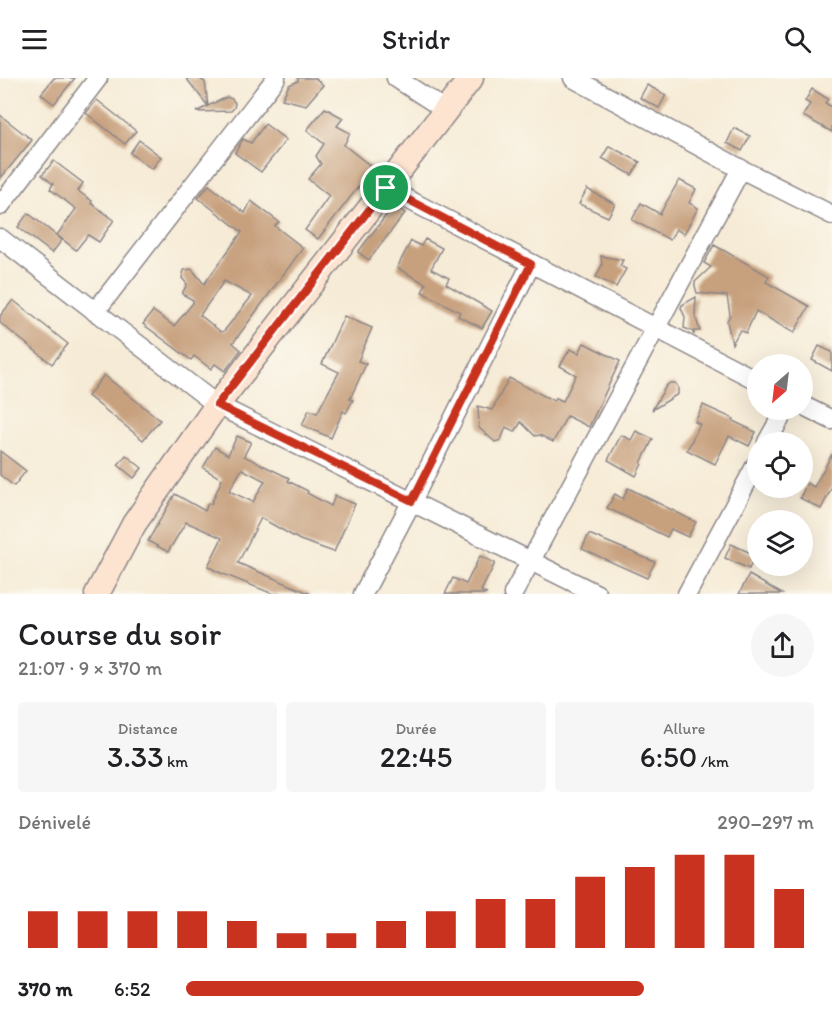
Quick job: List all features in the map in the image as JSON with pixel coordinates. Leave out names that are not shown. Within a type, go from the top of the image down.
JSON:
[{"type":"main road","points":[[97,594],[134,525],[217,405],[471,78]]},
{"type":"street","points":[[0,206],[98,78]]},
{"type":"street","points":[[95,312],[276,78]]},
{"type":"street","points":[[396,78],[447,111]]},
{"type":"street","points":[[573,78],[741,169],[832,215]]},
{"type":"street","points":[[513,594],[741,169]]},
{"type":"street","points":[[386,188],[747,375]]},
{"type":"street","points":[[0,238],[217,405],[597,594]]},
{"type":"street","points":[[363,594],[531,264]]},
{"type":"street","points":[[813,410],[832,420]]},
{"type":"street","points":[[687,594],[747,482]]},
{"type":"building","points":[[54,78],[75,78],[54,104],[41,94]]},
{"type":"building","points":[[186,78],[198,78],[205,82],[208,106]]},
{"type":"building","points":[[298,78],[315,78],[323,85],[306,105],[282,99],[289,85],[298,81]]},
{"type":"building","points":[[647,85],[666,95],[659,108],[640,98]]},
{"type":"building","points":[[812,89],[828,99],[825,103],[832,107],[832,132],[803,116],[810,104],[805,101]]},
{"type":"building","points":[[227,97],[235,103],[231,111],[196,112]]},
{"type":"building","points":[[97,100],[136,131],[125,144],[86,113]]},
{"type":"building","points":[[325,108],[343,118],[337,126],[350,133],[344,145],[373,168],[318,239],[305,230],[329,196],[308,179],[321,164],[316,156],[324,144],[307,130]]},
{"type":"building","points":[[0,115],[32,140],[0,179]]},
{"type":"building","points":[[265,124],[286,140],[261,172],[235,153],[243,139],[251,143]]},
{"type":"building","points":[[734,128],[750,136],[742,151],[727,143]]},
{"type":"building","points":[[139,140],[161,157],[152,169],[130,153]]},
{"type":"building","points":[[609,146],[640,162],[632,175],[602,158]]},
{"type":"building","points":[[54,161],[83,183],[78,191],[114,220],[99,242],[88,235],[76,250],[57,235],[76,209],[50,189],[53,184],[42,175]]},
{"type":"building","points":[[679,180],[696,189],[689,203],[698,208],[684,234],[676,229],[670,240],[632,220],[641,203],[660,214]]},
{"type":"building","points":[[209,185],[245,213],[251,201],[279,222],[275,226],[303,248],[233,343],[241,350],[225,371],[215,364],[211,369],[194,356],[191,360],[143,324],[153,311],[174,326],[193,303],[193,300],[182,294],[187,284],[182,278],[184,270],[192,269],[204,284],[242,232],[198,198]],"holes":[[[224,281],[252,296],[224,331],[221,332],[200,315]]]},
{"type":"building","points":[[587,189],[615,204],[608,217],[579,204]]},
{"type":"building","points":[[394,205],[405,213],[369,260],[358,252]]},
{"type":"building","points":[[28,213],[62,240],[52,253],[18,227]]},
{"type":"building","points":[[425,239],[442,248],[431,269],[449,278],[446,284],[492,311],[482,328],[458,316],[460,312],[422,292],[426,284],[397,268],[411,241],[421,246]]},
{"type":"building","points":[[714,245],[769,276],[766,282],[809,306],[794,333],[756,311],[746,333],[740,330],[732,344],[727,321],[730,315],[727,296],[697,293],[695,286],[695,282],[711,267],[704,263]]},
{"type":"building","points":[[601,256],[623,260],[620,266],[626,269],[616,287],[596,277],[602,265]]},
{"type":"building","points":[[696,297],[695,315],[700,331],[694,331],[694,335],[692,331],[684,328],[685,317],[681,308],[682,305]]},
{"type":"building","points":[[13,300],[68,344],[52,364],[0,323],[0,316]]},
{"type":"building","points":[[344,316],[372,328],[358,361],[366,364],[350,399],[353,400],[346,413],[343,411],[331,438],[302,425],[309,410],[317,413],[339,372],[322,364]]},
{"type":"building","points":[[584,343],[620,361],[589,427],[567,416],[553,442],[540,435],[535,436],[521,422],[515,432],[506,427],[501,440],[495,442],[479,428],[478,406],[492,410],[509,378],[554,401],[556,398],[563,401],[576,375],[560,366],[570,349],[579,353]]},
{"type":"building","points":[[819,346],[832,352],[832,371],[813,361]]},
{"type":"building","points":[[104,375],[160,420],[143,440],[88,396]]},
{"type":"building","points":[[675,383],[678,387],[678,394],[652,410],[666,386]]},
{"type":"building","points":[[703,405],[756,432],[747,432],[747,445],[729,436],[715,464],[687,450],[700,424],[695,422]]},
{"type":"building","points":[[636,431],[653,439],[636,476],[608,460],[621,435],[631,440]]},
{"type":"building","points":[[237,436],[251,442],[244,456],[289,478],[288,481],[308,491],[307,493],[331,506],[335,496],[355,504],[334,552],[300,540],[261,518],[238,563],[311,594],[273,594],[216,571],[208,566],[222,538],[186,522],[168,552],[148,541],[175,494],[205,511],[208,503],[211,504],[222,479],[203,468],[215,447],[228,455]],"holes":[[[242,469],[265,481],[253,502],[229,491]]]},
{"type":"building","points":[[0,451],[26,471],[14,486],[0,475]]},
{"type":"building","points":[[832,454],[832,487],[821,509],[800,498],[813,498],[814,487]]},
{"type":"building","points":[[126,455],[142,468],[134,478],[118,465]]},
{"type":"building","points":[[628,488],[696,522],[688,537],[671,529],[667,537],[607,508],[615,494],[623,499]]},
{"type":"building","points":[[589,534],[655,562],[647,578],[582,549]]},
{"type":"building","points":[[731,544],[747,551],[747,568],[725,558]]},
{"type":"building","points":[[480,556],[495,563],[481,591],[487,594],[445,594],[453,578],[466,584]]},
{"type":"building","points":[[748,576],[751,576],[782,594],[739,594]]},
{"type":"route","points":[[386,188],[531,264],[412,501],[217,405],[386,188]]}]
